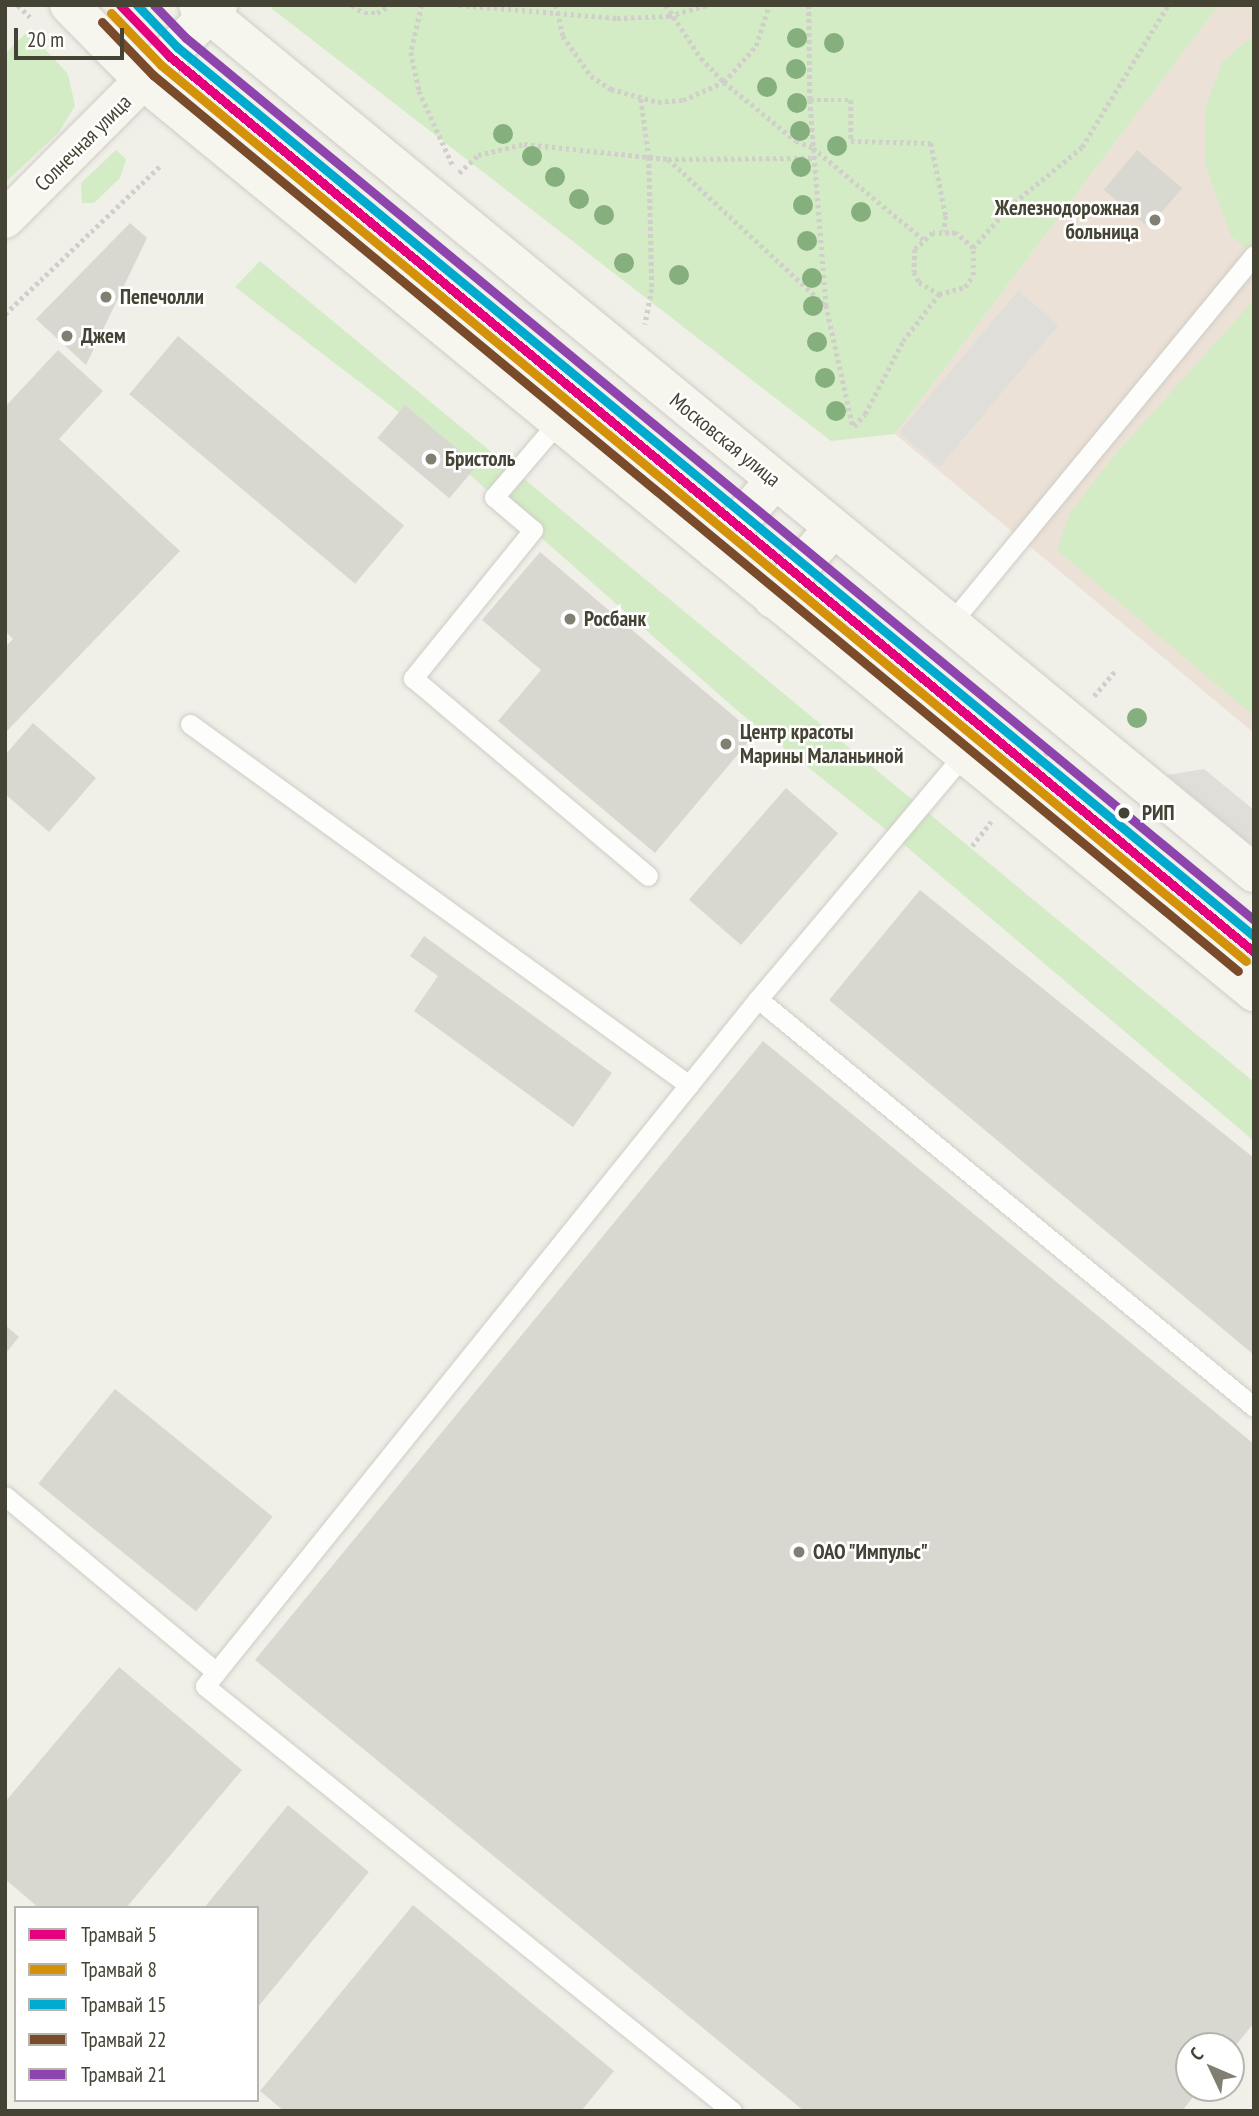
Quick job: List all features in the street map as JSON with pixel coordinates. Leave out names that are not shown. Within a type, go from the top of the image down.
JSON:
[{"type":"street","points":[[69,5],[145,82],[1254,992]]},
{"type":"street","name":"Солнечная улица","points":[[5,219],[145,82],[208,9]]},
{"type":"street","name":"Московская улица","points":[[208,9],[775,481],[1254,873]]},
{"type":"street","points":[[715,551],[775,481]]},
{"type":"street","points":[[773,599],[833,528]]},
{"type":"lane","points":[[950,624],[1254,256]]},
{"type":"lane","points":[[559,421],[494,497],[533,530],[413,678],[648,876]]},
{"type":"lane","points":[[190,724],[689,1085]]},
{"type":"lane","points":[[732,2111],[205,1686],[758,999],[964,754]]},
{"type":"lane","points":[[758,999],[1254,1407]]},
{"type":"lane","points":[[5,1496],[216,1672]]},
{"type":"path","points":[[18,5],[32,19]]},
{"type":"path","points":[[352,5],[364,13],[377,13],[390,5]]},
{"type":"path","points":[[422,5],[411,52],[419,91],[452,158],[453,178],[478,155],[524,144],[668,159],[814,158]]},
{"type":"path","points":[[459,5],[617,18],[669,16],[707,5]]},
{"type":"path","points":[[556,5],[563,36],[591,76],[611,89],[641,99],[682,100],[724,82],[756,46],[769,5]]},
{"type":"path","points":[[666,5],[669,16],[724,82],[796,141],[813,148],[923,239]]},
{"type":"path","points":[[809,5],[810,100],[826,305],[853,426],[865,414],[903,341],[939,294]]},
{"type":"path","points":[[972,248],[1009,207],[1082,147],[1168,5]]},
{"type":"path","points":[[641,99],[649,157],[652,289],[643,332]]},
{"type":"path","points":[[810,100],[851,100],[851,141],[931,143],[946,216],[944,231]]},
{"type":"path","points":[[668,159],[826,305]]},
{"type":"path","points":[[5,314],[161,165]]},
{"type":"path","points":[[944,231],[956,233],[972,248],[975,262],[969,281],[953,293],[939,294],[927,290],[914,272],[915,249],[923,239],[944,231]]},
{"type":"path","points":[[972,846],[1116,670]]},
{"type":"shaded area","name":"Железнодорожная больница","points":[[1219,5],[1254,5],[1254,733],[895,434]]},
{"type":"shaded area","points":[[1018,291],[1059,325],[940,467],[899,433]]},
{"type":"shaded area","points":[[1204,769],[1254,810],[1254,847],[1167,775]]},
{"type":"green space","points":[[274,5],[1219,5],[895,434],[831,441],[271,8]]},
{"type":"green space","points":[[28,31],[68,74],[75,106],[59,132],[5,183],[5,54]]},
{"type":"green space","points":[[1254,35],[1254,255],[1231,236],[1205,164],[1205,109],[1222,62]]},
{"type":"green space","points":[[116,150],[126,159],[120,178],[94,203],[82,203],[81,183]]},
{"type":"green space","points":[[260,261],[1254,1082],[1254,1141],[889,832],[739,712],[395,409],[235,287]]},
{"type":"green space","points":[[1254,300],[1254,716],[1057,550],[1070,513],[1112,458]]},
{"type":"building","points":[[1137,150],[1182,188],[1149,228],[1104,190]]},
{"type":"building","points":[[130,223],[147,238],[86,365],[36,319]]},
{"type":"building","points":[[178,336],[404,526],[355,584],[129,394]]},
{"type":"building","points":[[58,350],[103,391],[59,439],[180,551],[5,733],[5,647],[13,639],[5,631],[5,407]]},
{"type":"building","points":[[405,405],[477,465],[449,498],[377,438]]},
{"type":"building","points":[[540,552],[755,734],[655,853],[498,721],[541,670],[482,620]]},
{"type":"building","points":[[33,723],[96,778],[49,832],[5,794],[5,755]]},
{"type":"building","points":[[786,788],[838,833],[741,945],[689,900]]},
{"type":"building","points":[[920,890],[1254,1158],[1254,1355],[829,1000]]},
{"type":"building","points":[[424,936],[612,1073],[573,1127],[414,1011],[438,976],[410,956]]},
{"type":"building","name":"ОАО \"Импульс\"","points":[[763,1041],[1254,1444],[1254,2023],[1245,2034],[1175,2032],[1175,2102],[1189,2102],[1182,2111],[804,2111],[255,1660]]},
{"type":"building","points":[[5,1325],[19,1337],[5,1354]]},
{"type":"building","points":[[115,1389],[273,1517],[196,1612],[38,1484]]},
{"type":"building","points":[[119,1667],[242,1770],[128,1906],[37,1906],[5,1879],[5,1802]]},
{"type":"building","points":[[288,1805],[369,1872],[259,2006],[259,1906],[206,1906]]},
{"type":"building","points":[[413,1905],[614,2071],[581,2111],[284,2111],[260,2091]]},
{"type":"tram line","name":"5","points":[[120,5],[169,56],[1254,952]]},
{"type":"tram line","name":"15","points":[[137,5],[177,47],[1254,936]]},
{"type":"tram line","name":"21","points":[[154,5],[186,38],[1254,920]]},
{"type":"tram line","name":"8","points":[[111,13],[161,65],[1246,961]]},
{"type":"tram line","name":"22","points":[[102,22],[153,75],[1238,971]]},
{"type":"place","name":"Железнодорожная больница","points":[[1155,220]]},
{"type":"place","name":"Пепечолли","points":[[106,297]]},
{"type":"place","name":"Джем","points":[[67,336]]},
{"type":"place","name":"Бристоль","points":[[431,459]]},
{"type":"place","name":"Росбанк","points":[[570,619]]},
{"type":"place","name":"Центр красоты Марины Маланьиной","points":[[726,744]]},
{"type":"place","name":"РИП","points":[[1124,813]]},
{"type":"place","name":"ОАО \"Импульс\"","points":[[799,1552]]}]
